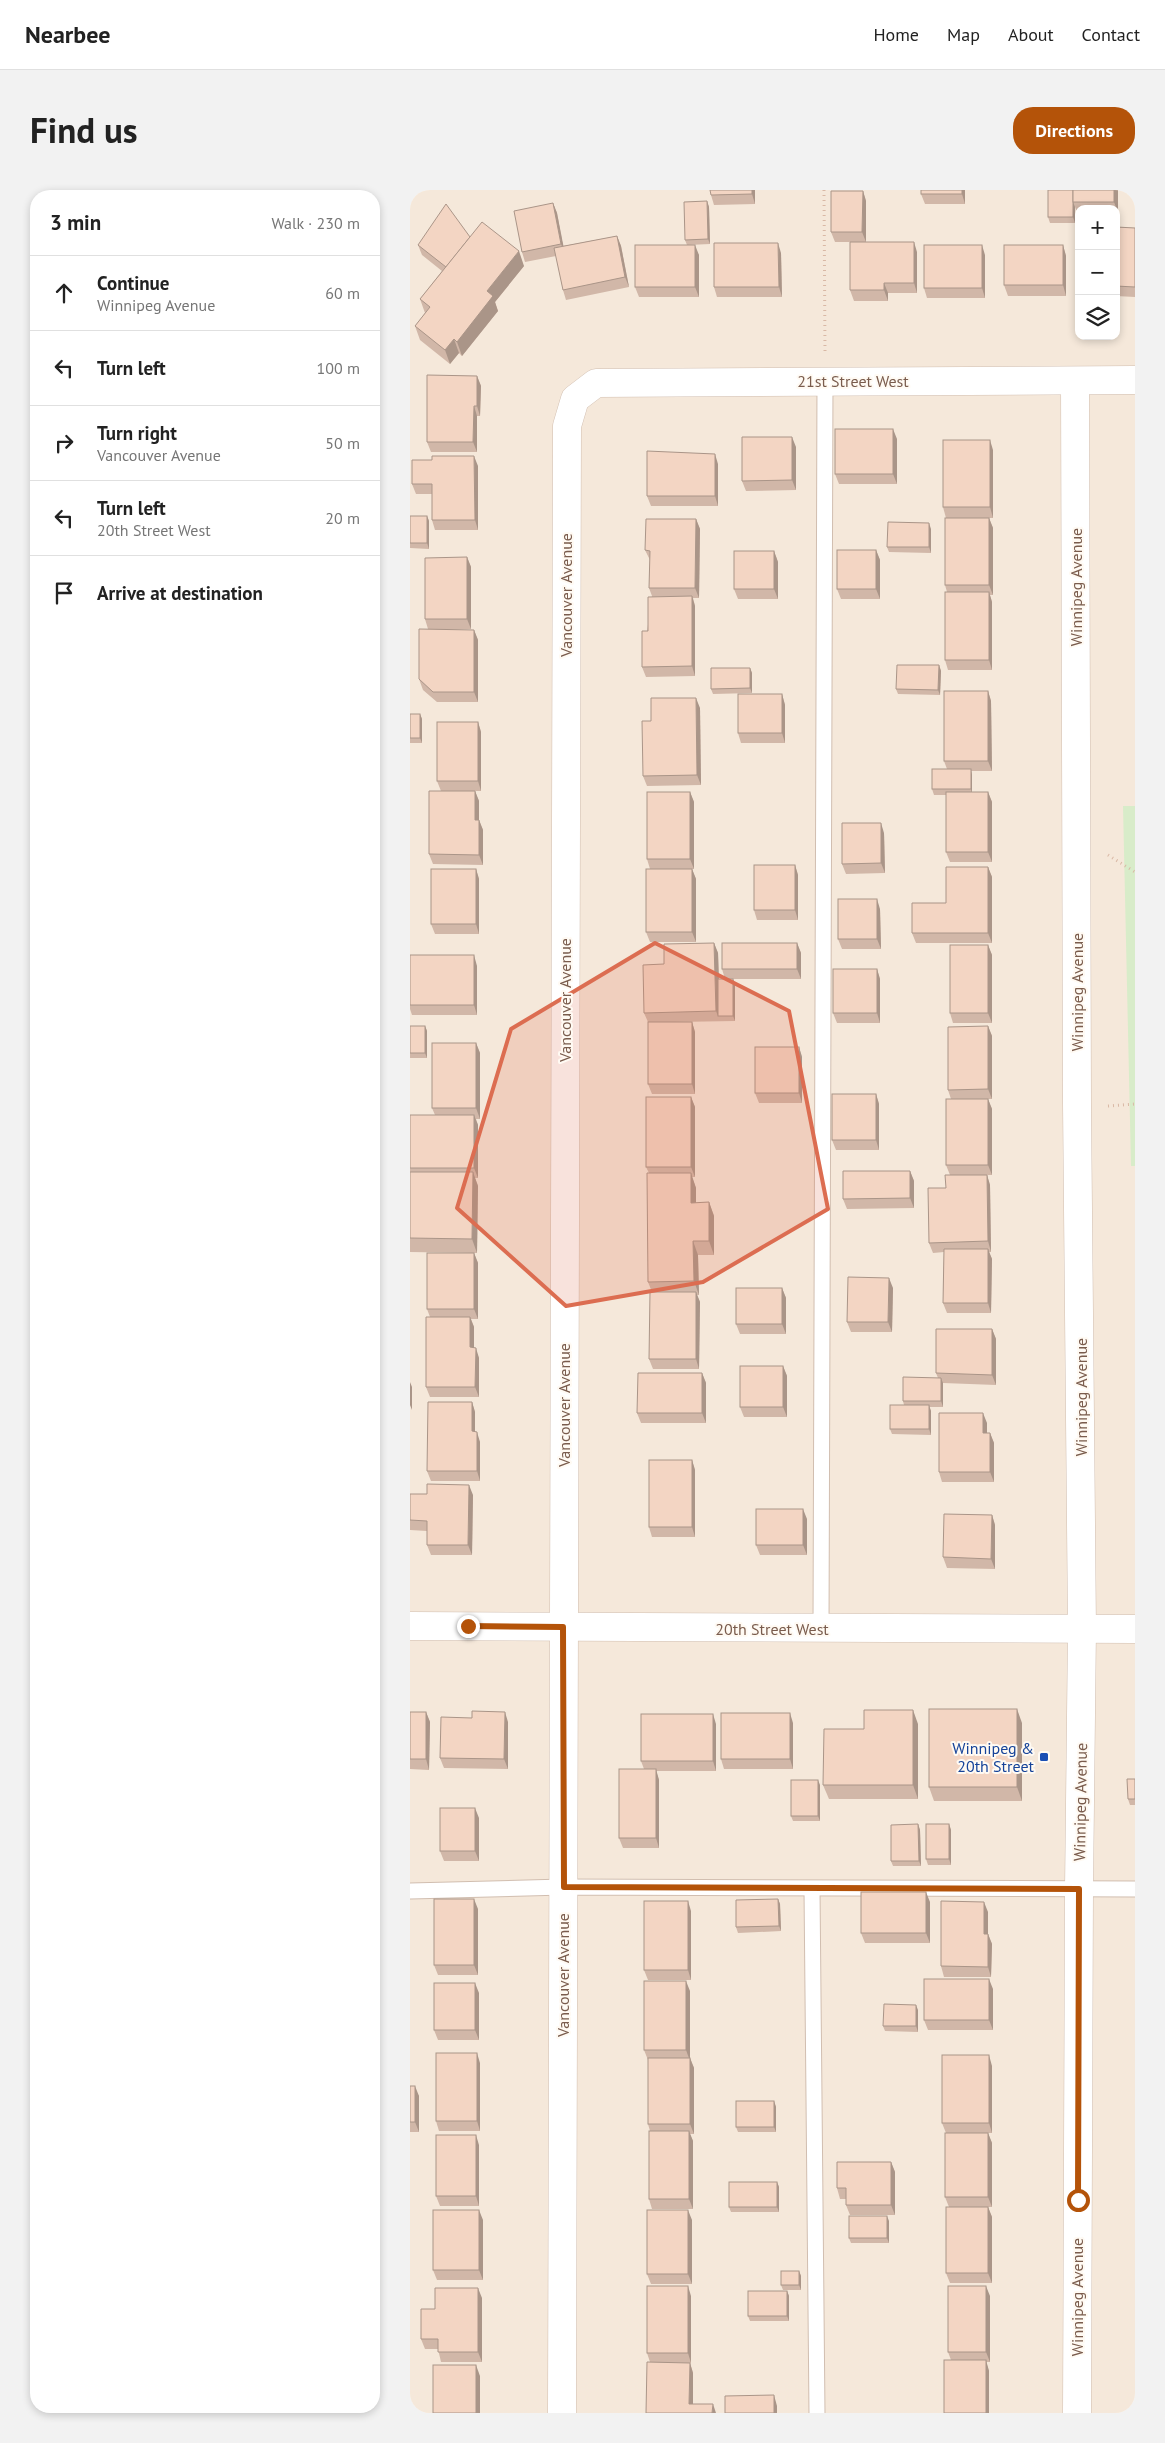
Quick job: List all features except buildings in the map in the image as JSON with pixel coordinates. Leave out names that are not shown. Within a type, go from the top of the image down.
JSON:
[{"type":"street","name":"21st Street West","points":[[575,398],[596,383],[1135,380]]},
{"type":"street","name":"Winnipeg Avenue","points":[[1074,381],[1077,1104],[1082,1629],[1077,2413]]},
{"type":"street","name":"Vancouver Avenue","points":[[562,2413],[567,426],[575,398]]},
{"type":"street","name":"20th Street West","points":[[410,1626],[1135,1629]]},
{"type":"lane","points":[[821,1629],[825,381]]},
{"type":"lane","points":[[410,1891],[564,1887],[1135,1889]]},
{"type":"lane","points":[[812,1889],[817,2413]]},
{"type":"path","points":[[824,190],[824,350]]},
{"type":"path","points":[[1108,855],[1135,872]]},
{"type":"path","points":[[1108,1106],[1135,1104]]},
{"type":"highlighted area","points":[[655,943],[789,1011],[828,1209],[703,1282],[566,1306],[457,1208],[511,1029]]},
{"type":"shaded area","points":[[410,190],[1135,190],[1135,2413],[410,2413]]},
{"type":"green space","points":[[1123,806],[1135,806],[1135,1166],[1131,1166]]},
{"type":"place","name":"Winnipeg & 20th Street","points":[[1044,1757]]},
{"type":"route","points":[[468,1626],[563,1627],[564,1887],[1079,1889],[1078,2200]]}]
